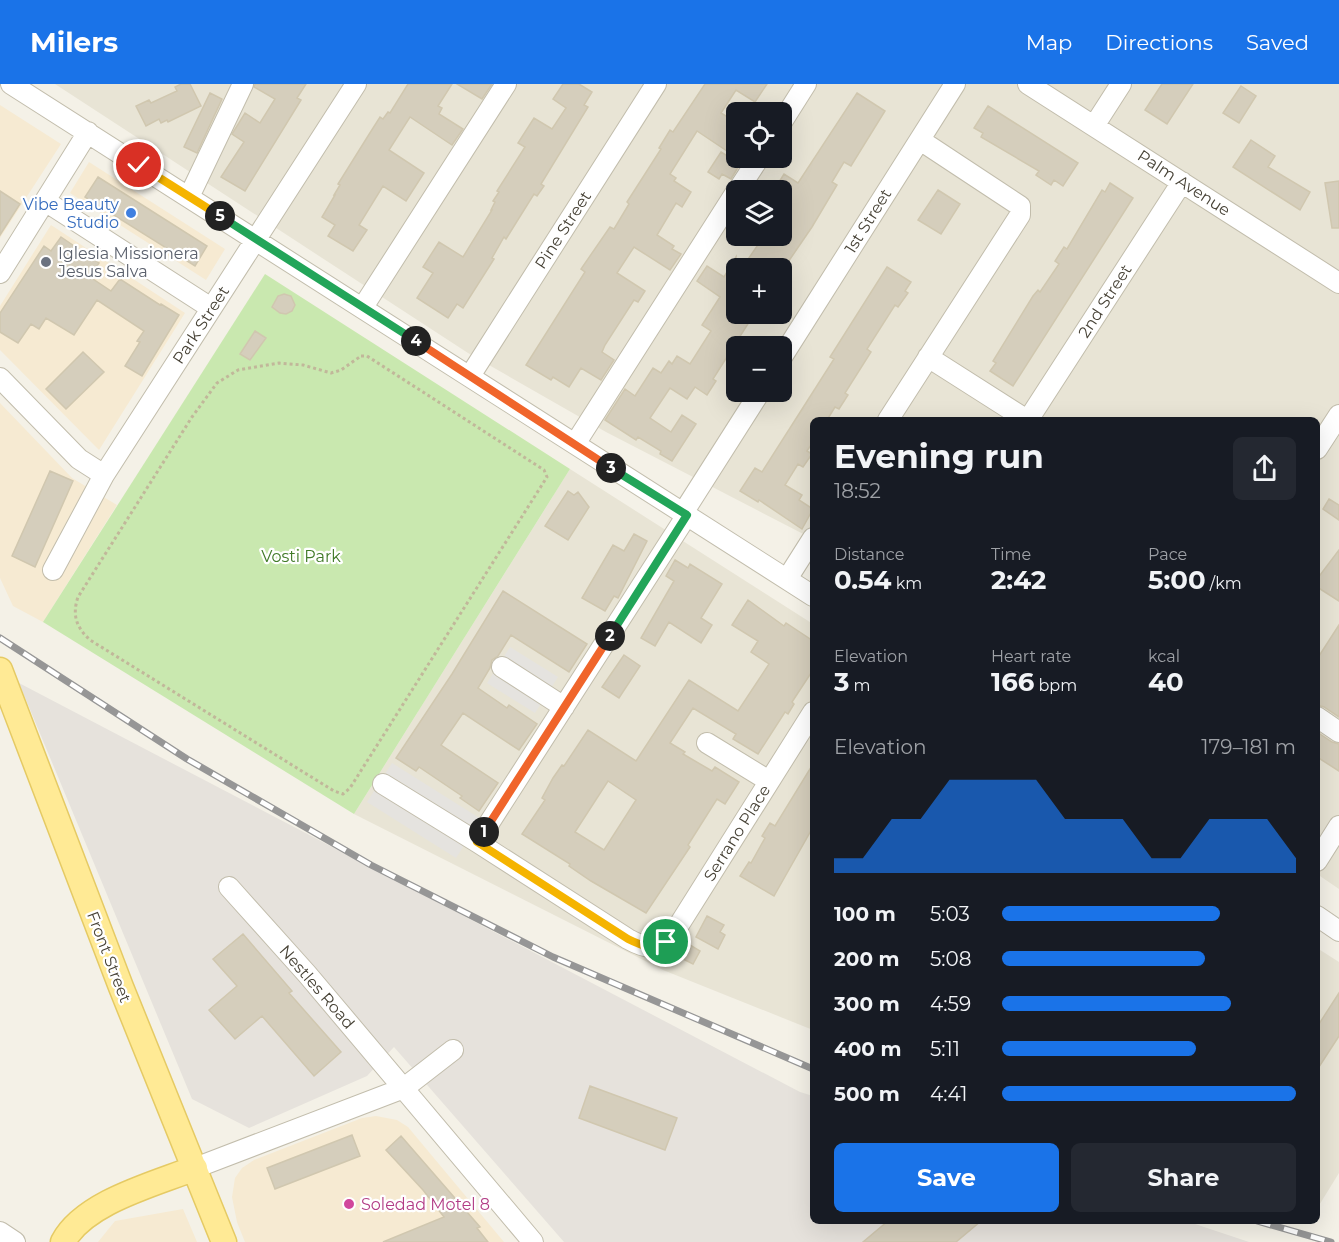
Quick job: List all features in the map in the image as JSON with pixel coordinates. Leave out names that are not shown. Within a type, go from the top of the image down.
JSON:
[{"type":"main road","name":"Front Street","points":[[0,670],[121,987],[224,1242]]},
{"type":"main road","points":[[63,1242],[78,1222],[94,1211],[195,1168]]},
{"type":"street","points":[[11,84],[810,594]]},
{"type":"street","points":[[189,197],[243,84]]},
{"type":"street","name":"Park Street","points":[[52,570],[104,475],[356,84]]},
{"type":"street","points":[[363,307],[506,84]]},
{"type":"street","name":"Pine Street","points":[[470,375],[656,84]]},
{"type":"street","points":[[792,106],[806,84]]},
{"type":"street","name":"1st Street","points":[[792,341],[955,84]]},
{"type":"street","name":"Palm Avenue","points":[[1028,84],[1339,283]]},
{"type":"street","points":[[1094,126],[1121,84]]},
{"type":"street","points":[[0,273],[88,132]]},
{"type":"street","points":[[890,417],[1020,215],[1020,206],[920,140]]},
{"type":"street","name":"2nd Street","points":[[1029,417],[1182,182]]},
{"type":"street","points":[[45,201],[211,309]]},
{"type":"street","points":[[575,444],[726,208]]},
{"type":"street","points":[[928,357],[1022,417]]},
{"type":"street","points":[[0,378],[79,459],[104,475]]},
{"type":"street","points":[[383,784],[477,842],[564,707],[753,402]]},
{"type":"street","points":[[1320,444],[1339,415]]},
{"type":"street","points":[[787,579],[810,543]]},
{"type":"street","points":[[502,667],[564,707]]},
{"type":"street","name":"Serrano Place","points":[[477,842],[628,939],[639,945],[654,947],[666,942],[672,936],[810,717]]},
{"type":"street","points":[[1320,719],[1339,732]]},
{"type":"street","points":[[707,743],[769,781]]},
{"type":"street","points":[[1320,856],[1339,826]]},
{"type":"street","name":"Nestles Road","points":[[229,886],[307,974],[533,1242]]},
{"type":"street","points":[[1320,918],[1339,931]]},
{"type":"street","points":[[195,1168],[404,1088],[453,1050]]},
{"type":"street","points":[[0,1232],[15,1242]]},
{"type":"path","points":[[361,356],[367,356],[547,474],[540,490],[350,788],[343,794],[334,791],[90,640],[76,623],[75,610],[78,597],[210,390],[226,376],[238,370],[267,364],[291,363],[332,373],[341,370],[361,356]]},
{"type":"shaded area","points":[[55,84],[1339,84],[1339,889],[1320,876],[1320,417],[810,417],[810,537],[606,432],[468,353]]},
{"type":"shaded area","points":[[0,105],[61,144],[0,238]]},
{"type":"shaded area","points":[[89,162],[225,249],[206,280],[70,193]]},
{"type":"shaded area","points":[[51,225],[185,313],[99,450],[0,350],[0,306]]},
{"type":"shaded area","points":[[0,403],[72,478],[117,505],[43,622],[13,606],[0,578]]},
{"type":"shaded area","points":[[570,469],[810,622],[810,1029],[663,970],[354,814]]},
{"type":"shaded area","points":[[510,647],[558,677],[535,713],[487,683]]},
{"type":"shaded area","points":[[19,683],[800,1092],[810,1095],[810,1224],[1195,1224],[1249,1242],[564,1242],[394,1047],[367,1076],[249,1128],[192,1099]]},
{"type":"shaded area","points":[[392,763],[481,819],[456,858],[367,802]]},
{"type":"shaded area","points":[[1320,950],[1339,962],[1339,1173],[1320,1204]]},
{"type":"shaded area","points":[[376,1116],[397,1120],[408,1127],[504,1242],[245,1242],[237,1222],[232,1197],[235,1178],[242,1168],[254,1160],[362,1118]]},
{"type":"shaded area","points":[[183,1209],[197,1242],[98,1242],[115,1221]]},
{"type":"green space","name":"Vosti Park","points":[[265,274],[570,469],[354,814],[43,622]]},
{"type":"building","points":[[190,84],[201,106],[168,122],[167,120],[161,123],[159,119],[146,126],[136,106],[149,100],[151,103],[177,91],[175,87]]},
{"type":"building","points":[[255,84],[306,84],[297,98],[301,100],[245,191],[221,177],[244,142],[232,134],[245,113],[260,123],[275,99],[254,87]]},
{"type":"building","points":[[408,84],[452,84],[438,106],[442,108],[439,114],[463,129],[452,145],[410,117],[389,150],[424,173],[406,201],[383,186],[359,225],[367,230],[353,251],[328,236],[335,225],[322,217],[340,185],[338,184],[380,117],[383,119],[388,112],[390,113]]},
{"type":"building","points":[[457,84],[492,84],[482,99]]},
{"type":"building","points":[[563,84],[579,84],[592,92],[584,105],[588,107],[541,184],[544,186],[537,196],[534,194],[506,239],[504,237],[492,258],[494,259],[463,308],[457,304],[448,318],[417,298],[433,273],[423,267],[439,242],[463,257],[492,210],[495,202],[493,201],[499,192],[497,191],[525,147],[518,143],[534,118],[552,129],[566,108],[553,99]]},
{"type":"building","points":[[705,84],[767,84],[755,102],[736,90],[726,102],[721,113],[726,116],[726,150],[697,131],[670,174],[676,178],[674,181],[691,192],[682,207],[676,203],[657,235],[674,246],[672,249],[681,254],[670,270],[634,247],[617,273],[645,291],[638,302],[634,300],[605,345],[602,352],[614,360],[601,380],[581,368],[569,387],[553,377],[551,380],[526,365],[585,272],[581,269],[610,227],[614,229],[629,204],[627,202],[661,149],[659,148],[670,130],[673,132]]},
{"type":"building","points":[[1162,84],[1193,84],[1167,124],[1145,110]]},
{"type":"building","points":[[1241,86],[1256,96],[1239,123],[1223,113]]},
{"type":"building","points":[[210,93],[222,99],[197,153],[184,147]]},
{"type":"building","points":[[857,93],[885,111],[851,166],[844,162],[832,182],[837,185],[791,258],[749,258],[757,246],[792,246],[792,180],[780,180],[784,174],[798,183]]},
{"type":"building","points":[[988,106],[1078,163],[1063,186],[1054,180],[1051,185],[1036,175],[1039,171],[981,137],[983,133],[974,128]]},
{"type":"building","points":[[1251,140],[1275,156],[1268,167],[1310,192],[1300,210],[1233,167]]},
{"type":"building","points":[[721,152],[726,155],[726,168],[738,168],[731,179],[722,174],[719,179],[708,172]]},
{"type":"building","points":[[98,177],[207,246],[195,266],[85,197]]},
{"type":"building","points":[[1339,181],[1339,228],[1332,228],[1325,183]]},
{"type":"building","points":[[1110,183],[1133,198],[1013,386],[990,371],[996,363],[993,361],[1033,296],[1038,290],[1040,292],[1059,264],[1055,261],[1064,247],[1067,249],[1102,190],[1105,192]]},
{"type":"building","points":[[938,190],[960,204],[941,234],[918,220]]},
{"type":"building","points":[[0,191],[20,204],[0,235]]},
{"type":"building","points":[[61,237],[99,263],[90,277],[111,291],[120,279],[179,315],[142,376],[125,366],[144,331],[97,300],[74,335],[46,318],[39,329],[31,324],[18,343],[0,332],[0,313],[44,246],[51,251]]},
{"type":"building","points":[[707,266],[724,277],[726,274],[726,324],[748,324],[740,336],[726,336],[726,358],[713,379],[716,381],[707,395],[695,387],[687,399],[670,388],[650,418],[671,432],[682,415],[696,424],[672,461],[660,454],[661,451],[638,437],[636,440],[605,420],[625,389],[635,396],[653,368],[661,373],[669,361],[672,364],[677,356],[690,364],[711,331],[702,325],[720,297],[697,281]]},
{"type":"building","points":[[887,267],[911,282],[905,291],[908,293],[898,307],[895,305],[867,349],[871,352],[845,393],[848,395],[839,409],[835,407],[829,417],[810,417],[810,446],[807,451],[810,453],[810,457],[803,467],[798,464],[785,485],[802,495],[799,500],[810,507],[810,514],[802,529],[759,500],[758,502],[740,491],[755,468],[762,472],[834,359],[830,357]]},
{"type":"building","points":[[284,294],[291,296],[295,305],[292,311],[286,314],[272,307],[278,296]]},
{"type":"building","points":[[255,331],[266,338],[250,360],[240,354]]},
{"type":"building","points":[[83,352],[104,372],[66,409],[46,389]]},
{"type":"building","points":[[50,471],[73,481],[35,567],[12,556]]},
{"type":"building","points":[[568,491],[574,495],[578,492],[589,507],[568,540],[545,526]]},
{"type":"building","points":[[1329,499],[1339,505],[1339,520],[1323,509]]},
{"type":"building","points":[[634,534],[647,541],[618,598],[614,596],[605,611],[582,598],[613,545],[624,551]]},
{"type":"building","points":[[1339,550],[1339,601],[1320,589],[1320,575]]},
{"type":"building","points":[[675,560],[688,568],[690,564],[722,584],[701,618],[712,625],[701,643],[669,622],[655,646],[641,638],[674,581],[666,576]]},
{"type":"building","points":[[503,591],[587,644],[569,672],[511,635],[498,656],[492,660],[478,688],[507,708],[509,705],[537,724],[519,750],[463,713],[441,745],[498,783],[479,811],[460,798],[462,796],[419,767],[416,771],[396,758],[452,674]]},
{"type":"building","points":[[748,600],[784,626],[786,623],[810,639],[810,675],[792,702],[794,704],[788,714],[785,712],[758,754],[733,739],[736,734],[693,708],[670,743],[685,752],[683,754],[712,771],[715,767],[739,782],[725,804],[717,799],[688,845],[690,847],[646,913],[591,881],[569,866],[570,864],[522,834],[545,800],[542,798],[553,778],[562,765],[564,766],[588,730],[636,761],[689,680],[738,711],[769,664],[751,652],[758,641],[732,625]],"holes":[[[608,781],[636,800],[604,850],[575,832]]]},
{"type":"building","points":[[1339,625],[1339,717],[1320,706],[1320,654]]},
{"type":"building","points":[[624,655],[640,666],[619,698],[602,687]]},
{"type":"building","points":[[1320,734],[1339,744],[1339,771],[1320,759]]},
{"type":"building","points":[[810,769],[810,832],[774,896],[740,876],[749,862],[751,863],[765,838],[762,836],[770,823],[775,826]]},
{"type":"building","points":[[707,916],[724,925],[720,932],[725,935],[718,949],[696,937]]},
{"type":"building","points":[[243,934],[292,991],[289,993],[341,1052],[314,1076],[262,1016],[235,1039],[209,1010],[237,986],[213,959]]},
{"type":"building","points":[[685,942],[700,951],[693,964],[677,956]]},
{"type":"building","points":[[1339,993],[1339,1036],[1320,1065],[1320,1022]]},
{"type":"building","points":[[590,1086],[677,1118],[665,1150],[579,1118]]},
{"type":"building","points":[[352,1135],[360,1156],[275,1189],[267,1168]]},
{"type":"building","points":[[401,1136],[480,1227],[477,1228],[488,1242],[383,1242],[444,1217],[386,1150]]},
{"type":"building","points":[[884,1224],[977,1224],[956,1242],[863,1242]]},
{"type":"railway","points":[[0,638],[187,759],[371,865],[553,957],[810,1068]]},
{"type":"railway","points":[[1268,1224],[1331,1242]]},
{"type":"place","name":"Vibe Beauty Studio","points":[[131,213]]},
{"type":"place","name":"Iglesia Missionera Jesus Salva","points":[[46,262]]},
{"type":"place","name":"Soledad Motel 8","points":[[349,1204]]},
{"type":"route","points":[[139,165],[687,515],[477,842],[639,945],[654,947],[666,942]]}]
